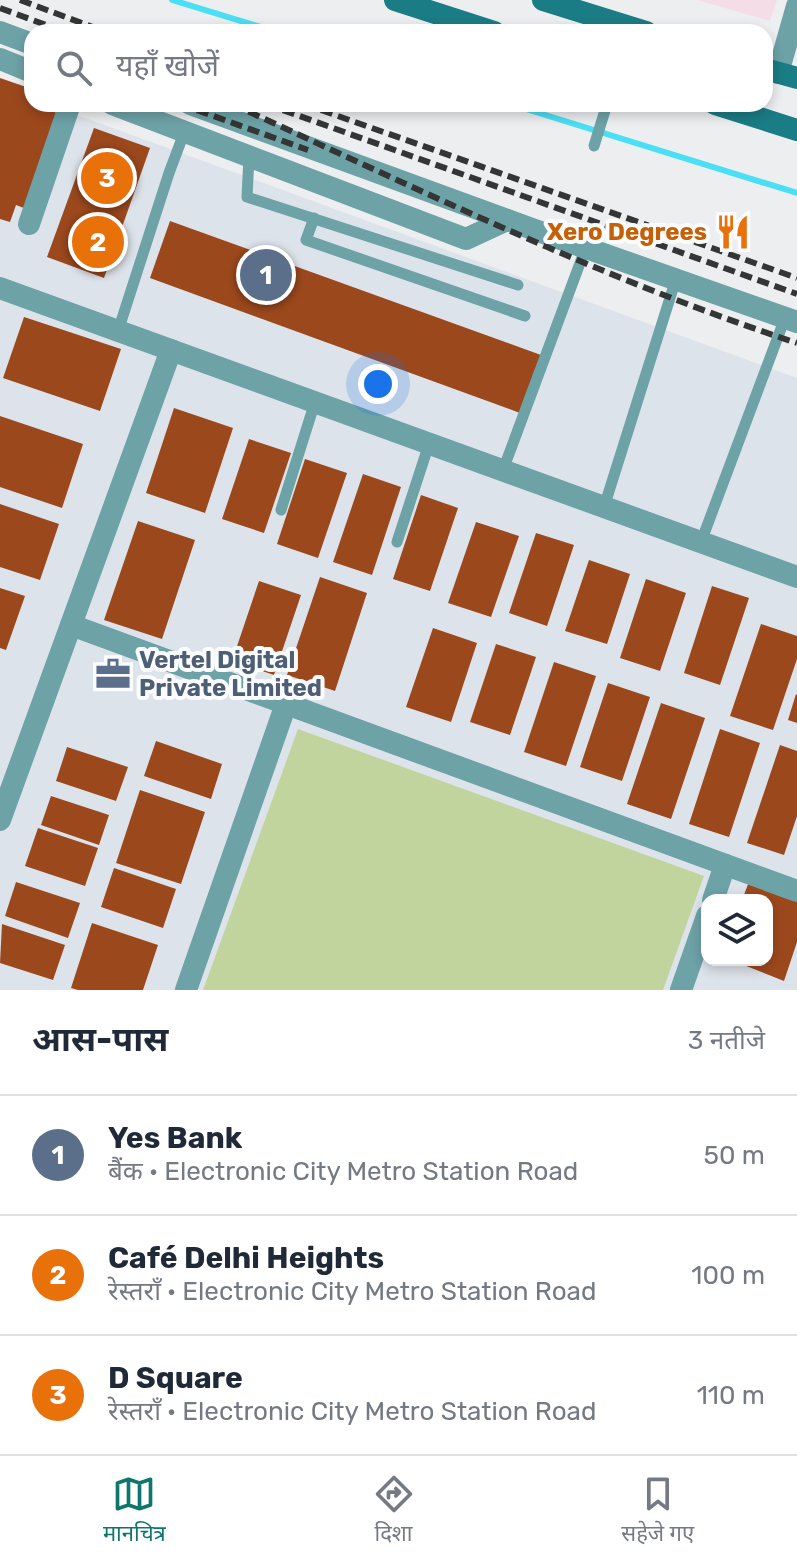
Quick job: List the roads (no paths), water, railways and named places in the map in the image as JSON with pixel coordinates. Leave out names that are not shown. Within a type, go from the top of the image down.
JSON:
[{"type":"main road","points":[[395,0],[469,24]]},
{"type":"main road","points":[[550,1],[621,24]]},
{"type":"main road","points":[[740,112],[797,130]]},
{"type":"street","points":[[780,73],[791,50],[797,6]]},
{"type":"street","points":[[0,32],[24,41]]},
{"type":"street","points":[[0,59],[24,69]]},
{"type":"street","points":[[29,224],[67,112]]},
{"type":"street","points":[[132,112],[466,239],[507,220]]},
{"type":"street","points":[[212,112],[791,320]]},
{"type":"street","points":[[0,288],[797,577]]},
{"type":"street","points":[[0,820],[171,350]]},
{"type":"street","points":[[71,625],[797,891]]},
{"type":"street","points":[[186,990],[286,704]]},
{"type":"street","points":[[715,894],[725,865]]},
{"type":"street","points":[[681,990],[701,933]]},
{"type":"lane","points":[[594,146],[605,112]]},
{"type":"lane","points":[[118,331],[184,133]]},
{"type":"lane","points":[[249,157],[247,197],[518,285]]},
{"type":"lane","points":[[314,218],[306,240],[525,316]]},
{"type":"lane","points":[[503,470],[586,247]]},
{"type":"lane","points":[[604,507],[676,279]]},
{"type":"lane","points":[[701,542],[791,320]]},
{"type":"lane","points":[[281,510],[315,402]]},
{"type":"lane","points":[[397,542],[429,444]]},
{"type":"waterway","points":[[172,0],[251,24]]},
{"type":"waterway","points":[[536,112],[797,193]]},
{"type":"railway","points":[[20,0],[84,24]]},
{"type":"railway","points":[[0,8],[43,24]]},
{"type":"railway","points":[[202,112],[308,150]]},
{"type":"railway","points":[[249,112],[582,262],[797,343]]},
{"type":"railway","points":[[288,112],[797,294]]},
{"type":"railway","points":[[327,112],[797,278]]},
{"type":"place","name":"D Square","points":[[107,178]]},
{"type":"place","name":"Xero Degrees","points":[[733,232]]},
{"type":"place","name":"Café Delhi Heights","points":[[98,242]]},
{"type":"place","name":"Yes Bank","points":[[266,275]]},
{"type":"place","name":"Vertel Digital Private Limited","points":[[113,674]]}]
